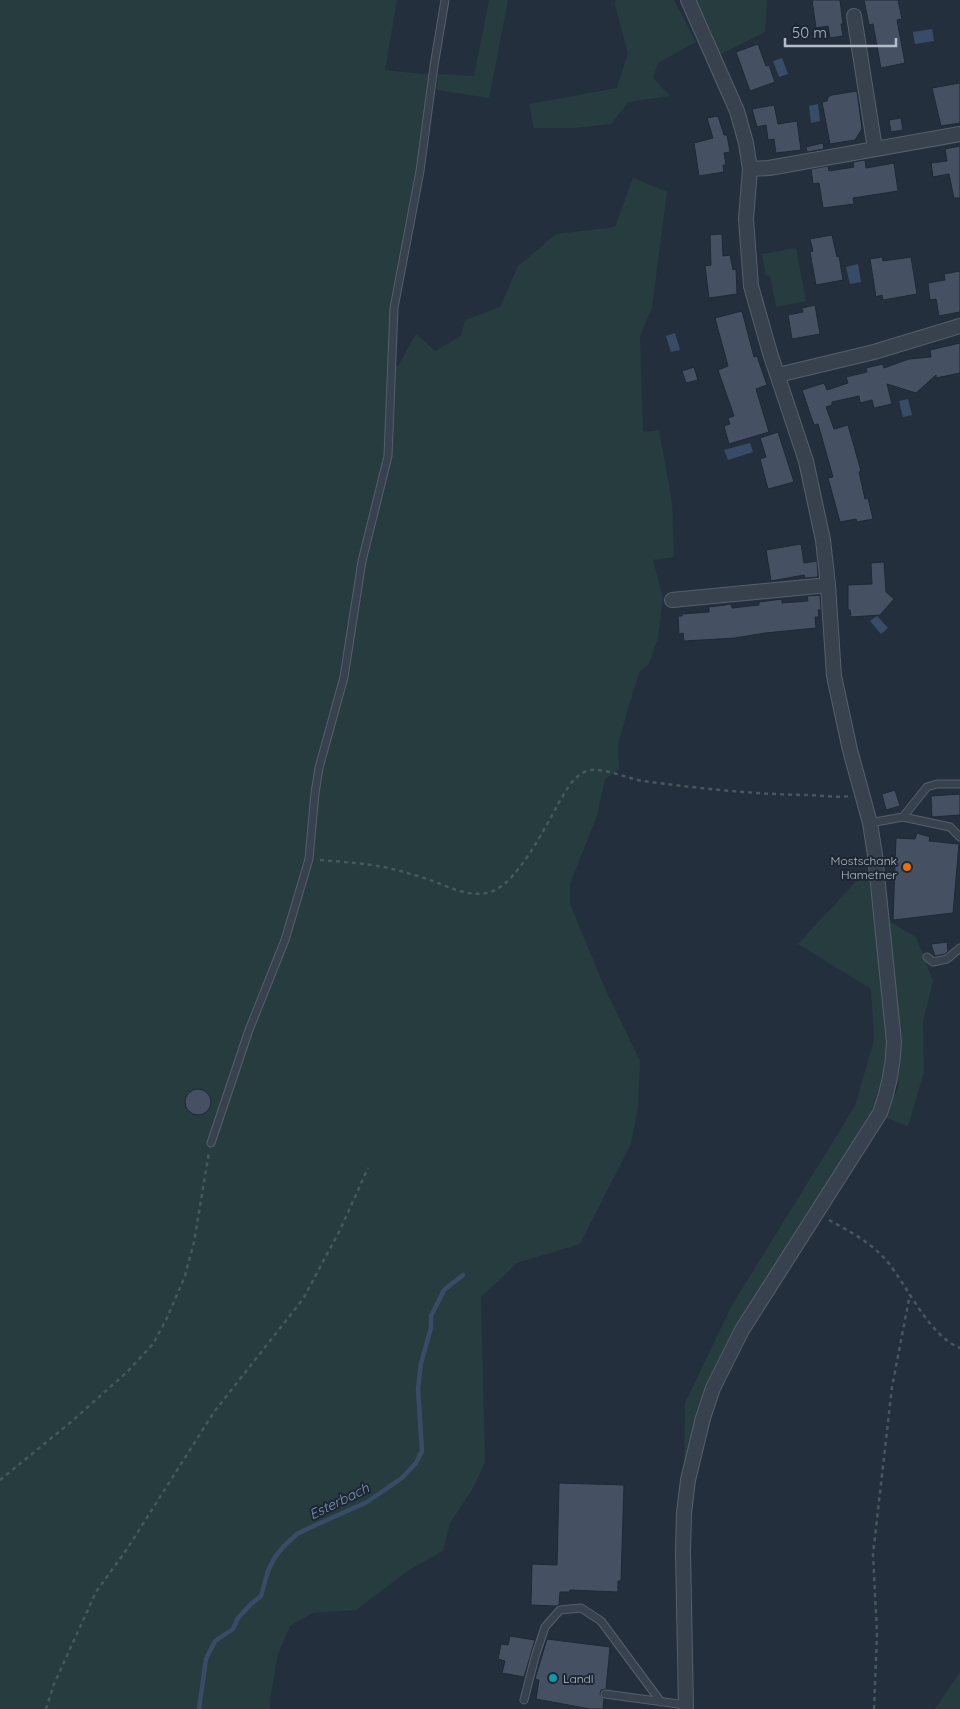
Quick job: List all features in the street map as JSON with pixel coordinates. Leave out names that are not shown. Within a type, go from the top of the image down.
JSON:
[{"type":"street","points":[[686,1707],[684,1523],[688,1480],[713,1388],[742,1330],[880,1113],[888,1094],[893,1067],[892,1016],[870,823],[846,733],[834,676],[828,585],[816,499],[806,461],[770,353],[751,286],[746,218],[750,169],[746,143],[737,111],[688,0]]},
{"type":"street","points":[[854,16],[875,149]]},
{"type":"street","points":[[750,169],[769,168],[960,134]]},
{"type":"street","points":[[778,375],[874,352],[960,326]]},
{"type":"street","points":[[672,600],[828,585]]},
{"type":"lane","points":[[211,1143],[249,1030],[285,940],[309,859],[319,768],[344,677],[362,561],[388,456],[394,308],[420,171],[445,0]]},
{"type":"lane","points":[[903,817],[927,788],[937,784],[960,784]]},
{"type":"lane","points":[[870,823],[903,817],[950,827],[960,837]]},
{"type":"lane","points":[[927,957],[933,962],[947,959],[960,948]]},
{"type":"lane","points":[[524,1700],[545,1627],[560,1610],[581,1608],[601,1620],[661,1702]]},
{"type":"lane","points":[[605,1694],[686,1707]]},
{"type":"path","points":[[309,859],[368,864],[387,868],[424,878],[466,893],[480,894],[494,890],[509,879],[527,857],[568,787],[586,771],[596,770],[634,780],[709,789],[779,794],[844,796],[863,794]]},
{"type":"path","points":[[0,1480],[71,1422],[127,1372],[153,1344],[167,1318],[185,1276],[194,1242],[211,1143]]},
{"type":"path","points":[[46,1709],[54,1684],[96,1592],[127,1549],[214,1412],[303,1299],[340,1230],[368,1168]]},
{"type":"path","points":[[817,1212],[863,1240],[885,1260],[935,1329],[960,1348]]},
{"type":"path","points":[[874,1709],[878,1634],[873,1554],[892,1387],[910,1294]]},
{"type":"green space","points":[[0,0],[397,0],[385,70],[433,75],[395,295],[389,367],[398,366],[416,334],[435,351],[461,336],[465,320],[500,307],[518,266],[556,234],[615,227],[633,178],[667,192],[652,308],[640,336],[643,432],[659,430],[672,502],[674,557],[653,560],[663,598],[658,638],[649,664],[640,671],[628,708],[618,746],[619,769],[605,779],[597,816],[570,884],[570,904],[604,986],[640,1061],[638,1107],[631,1144],[580,1244],[517,1263],[481,1297],[485,1462],[472,1490],[450,1523],[443,1551],[409,1570],[356,1610],[313,1613],[290,1626],[278,1654],[270,1709],[0,1709]]},
{"type":"green space","points":[[489,0],[508,0],[489,98],[437,90],[438,74],[474,76]]},
{"type":"green space","points":[[616,0],[674,0],[696,42],[658,63],[653,78],[670,96],[628,102],[611,124],[576,128],[534,128],[529,104],[617,88],[628,53],[615,5]]},
{"type":"green space","points":[[696,0],[767,0],[765,32],[719,55]]},
{"type":"green space","points":[[796,248],[806,301],[776,307],[770,275],[766,276],[762,254]]},
{"type":"green space","points":[[869,877],[889,1044],[884,1089],[869,1122],[767,1278],[724,1353],[684,1476],[685,1403],[732,1305],[855,1106],[874,1040],[871,989],[798,944],[859,878]]},
{"type":"green space","points":[[885,919],[916,937],[933,981],[923,1022],[924,1072],[908,1126],[884,1117],[898,1088],[899,1046]]},
{"type":"green space","points":[[960,1672],[960,1709],[935,1709]]},
{"type":"water","points":[[932,29],[934,41],[915,44],[913,32]]},
{"type":"water","points":[[782,58],[788,74],[779,77],[773,61]]},
{"type":"water","points":[[818,104],[820,121],[811,123],[809,106]]},
{"type":"water","points":[[858,264],[861,282],[850,284],[846,267]]},
{"type":"water","points":[[675,333],[680,350],[671,352],[666,336]]},
{"type":"water","points":[[908,399],[912,415],[903,417],[899,401]]},
{"type":"water","points":[[750,443],[753,452],[728,460],[724,450]]},
{"type":"water","points":[[877,616],[888,628],[881,634],[870,621]]},
{"type":"building","points":[[812,0],[840,0],[843,36],[830,38],[828,26],[816,28]]},
{"type":"building","points":[[864,0],[898,0],[902,19],[897,20],[905,63],[881,68],[873,24],[869,25]]},
{"type":"building","points":[[758,44],[766,66],[769,65],[775,82],[750,91],[736,52]]},
{"type":"building","points":[[960,83],[960,123],[941,126],[932,88]]},
{"type":"building","points":[[857,91],[862,129],[855,140],[830,144],[822,102],[827,101],[828,97],[832,95]]},
{"type":"building","points":[[774,105],[778,124],[797,121],[801,150],[776,153],[774,139],[768,140],[766,125],[757,127],[752,109]]},
{"type":"building","points":[[718,116],[724,135],[727,135],[730,152],[724,153],[726,165],[723,165],[724,172],[699,176],[694,143],[713,138],[707,118]]},
{"type":"building","points":[[901,118],[903,130],[891,132],[889,120]]},
{"type":"building","points":[[823,143],[824,149],[807,152],[806,147]]},
{"type":"building","points":[[960,146],[960,198],[954,198],[949,174],[933,177],[931,163],[947,161],[945,149]]},
{"type":"building","points":[[865,160],[866,168],[894,163],[898,191],[853,198],[854,204],[823,208],[819,183],[813,184],[811,169],[828,166],[829,171],[854,167],[853,162]]},
{"type":"building","points":[[722,234],[723,256],[730,255],[733,270],[736,269],[737,294],[709,298],[705,266],[711,265],[710,235]]},
{"type":"building","points":[[832,235],[837,257],[839,256],[843,280],[816,285],[810,252],[813,251],[810,239]]},
{"type":"building","points":[[882,257],[883,261],[911,257],[917,294],[883,300],[882,295],[876,297],[870,259]]},
{"type":"building","points":[[960,271],[960,312],[939,316],[936,299],[930,300],[928,283],[945,280],[944,274]]},
{"type":"building","points":[[815,305],[820,334],[792,339],[788,315],[803,312],[802,308]]},
{"type":"building","points":[[742,311],[754,357],[757,356],[767,385],[756,389],[769,432],[729,444],[724,426],[730,424],[728,418],[734,416],[718,370],[728,366],[715,318]]},
{"type":"building","points":[[960,343],[960,373],[936,378],[936,375],[916,393],[887,384],[892,404],[874,408],[872,400],[860,403],[859,396],[832,402],[832,405],[826,407],[834,429],[848,425],[861,471],[859,472],[865,499],[868,498],[873,519],[857,522],[856,519],[840,522],[828,478],[833,477],[818,424],[814,425],[802,390],[824,383],[827,390],[848,383],[846,377],[867,372],[866,368],[883,364],[884,368],[909,359],[931,357],[930,350]]},
{"type":"building","points":[[694,367],[698,380],[686,383],[682,371]]},
{"type":"building","points":[[778,432],[794,482],[768,489],[760,459],[766,457],[760,438]]},
{"type":"building","points":[[801,544],[804,563],[817,561],[818,577],[805,578],[804,575],[771,581],[766,550]]},
{"type":"building","points":[[884,562],[886,592],[894,599],[880,615],[851,617],[850,610],[848,610],[848,585],[872,584],[871,563]]},
{"type":"building","points":[[820,595],[821,610],[818,610],[819,617],[815,617],[816,628],[735,638],[684,641],[683,633],[679,634],[678,616],[682,616],[682,614],[709,612],[709,607],[731,604],[732,608],[759,605],[759,602],[782,599],[782,603],[808,601],[807,596]]},
{"type":"building","points":[[895,790],[900,806],[886,810],[882,794]]},
{"type":"building","points":[[960,794],[960,815],[932,817],[931,796]]},
{"type":"building","points":[[917,833],[930,837],[929,841],[959,844],[953,913],[893,920],[896,838],[915,839]]},
{"type":"building","points":[[947,942],[948,951],[945,954],[935,956],[931,944]]},
{"type":"building","points":[[198,1089],[207,1093],[211,1102],[207,1111],[198,1115],[189,1111],[185,1102],[189,1093]]},
{"type":"building","points":[[559,1483],[624,1485],[621,1581],[618,1581],[618,1592],[570,1590],[570,1592],[560,1592],[559,1605],[531,1605],[532,1564],[557,1565]]},
{"type":"building","points":[[510,1636],[535,1640],[524,1677],[502,1673],[505,1661],[498,1659],[501,1644],[508,1645]]},
{"type":"building","name":"Landl","points":[[547,1639],[610,1647],[606,1689],[601,1690],[600,1694],[604,1699],[603,1709],[590,1709],[536,1699],[539,1680],[535,1679]]},
{"type":"waterway","name":"Esterbach","points":[[199,1709],[206,1659],[215,1641],[233,1629],[238,1618],[261,1596],[268,1571],[275,1557],[285,1545],[297,1534],[367,1502],[402,1478],[416,1463],[422,1451],[418,1389],[421,1363],[431,1328],[431,1316],[444,1290],[463,1275]]},
{"type":"place","name":"Mostschank Hametner","points":[[907,867]]},
{"type":"place","name":"Landl","points":[[553,1678]]}]
